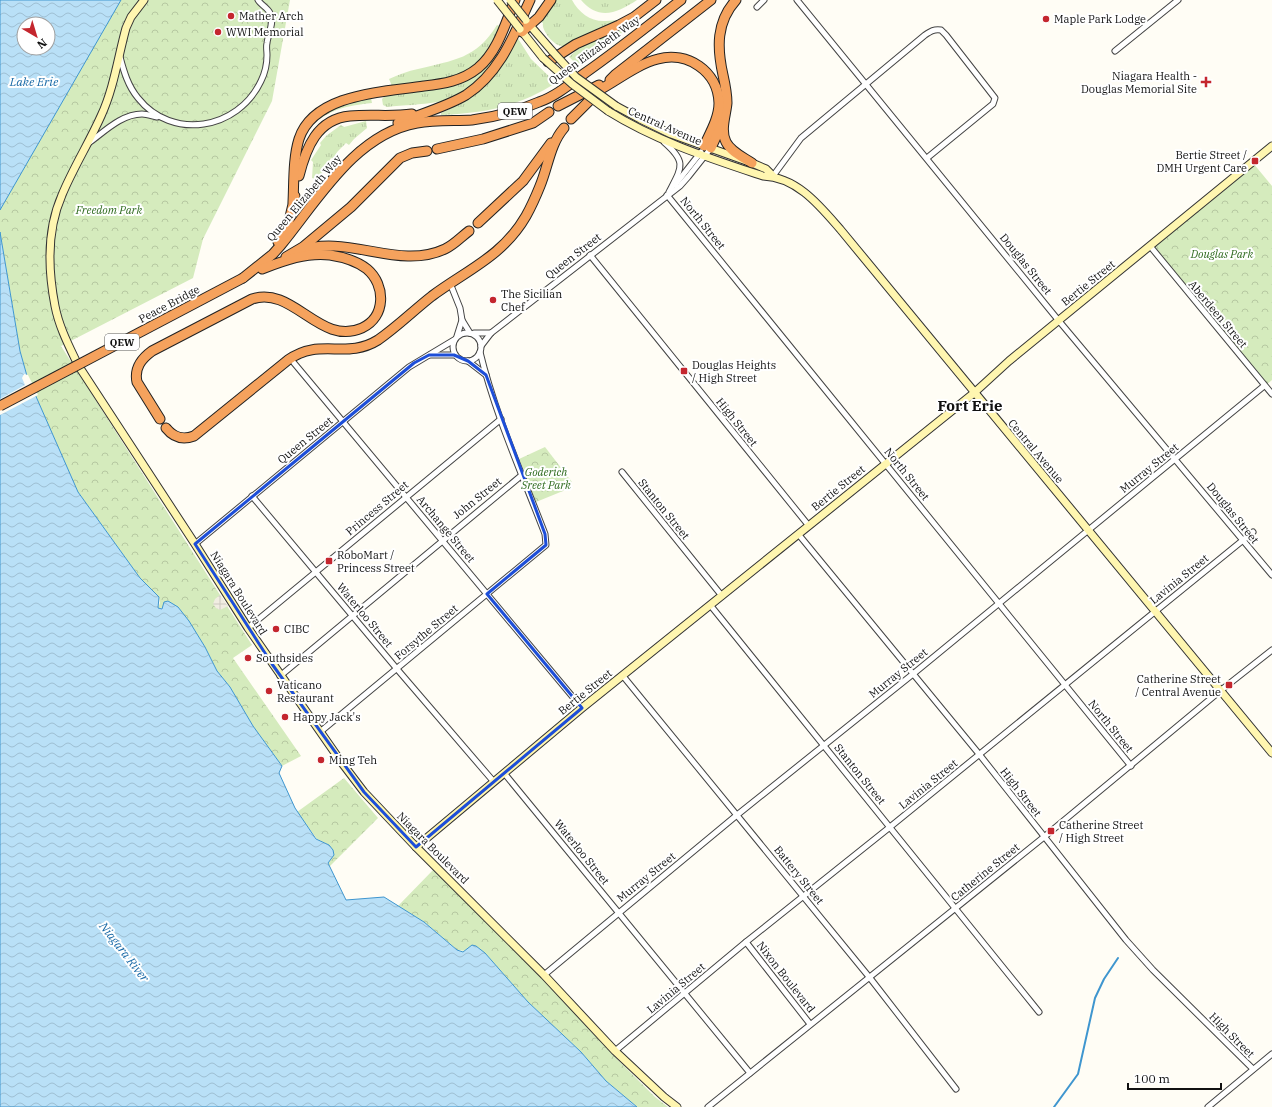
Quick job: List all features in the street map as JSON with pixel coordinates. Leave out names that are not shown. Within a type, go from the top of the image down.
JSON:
[{"type":"highway","points":[[293,202],[298,143],[305,128],[316,115],[331,105],[346,99],[369,94],[444,83],[468,75],[481,65],[492,52],[515,0]]},
{"type":"highway","points":[[334,179],[350,156],[371,136],[388,127],[461,98],[486,79],[504,53],[530,0]]},
{"type":"highway","points":[[521,30],[528,22],[539,17],[550,0]]},
{"type":"highway","points":[[546,60],[557,53],[634,17],[656,0]]},
{"type":"highway","name":"Queen Elizabeth Way","points":[[262,266],[349,162],[378,138],[392,131],[425,122],[491,117],[523,108],[552,96],[592,68],[681,0]]},
{"type":"highway","points":[[571,119],[594,92],[711,0]]},
{"type":"highway","points":[[736,0],[724,18],[718,41],[719,58],[727,94],[724,133],[726,142],[731,149],[752,163]]},
{"type":"highway","points":[[558,106],[594,92],[642,65],[657,59],[678,57],[698,64],[712,80],[717,91],[719,104],[714,125],[705,151]]},
{"type":"highway","points":[[594,92],[616,74]]},
{"type":"highway","points":[[262,266],[285,230],[289,221],[303,159],[315,135],[334,120],[350,116],[402,115],[432,110]]},
{"type":"highway","name":"QEW","points":[[437,149],[483,138],[533,123],[549,112]]},
{"type":"highway","points":[[705,151],[719,130],[726,112]]},
{"type":"highway","points":[[166,428],[178,438],[186,439],[194,436],[293,356],[318,348],[350,350],[370,344],[385,334],[450,282],[492,255],[505,243],[519,226],[528,210],[540,185],[561,131],[529,174],[478,223]]},
{"type":"highway","name":"QEW","points":[[285,257],[303,246],[340,217],[400,158],[412,153],[427,151]]},
{"type":"highway","name":"QEW","points":[[285,257],[316,247],[334,246],[393,254],[425,255],[438,252],[449,246],[469,231]]},
{"type":"highway","points":[[160,419],[137,382],[136,372],[139,363],[152,351],[258,297],[271,296],[326,327],[341,331],[362,328],[368,324],[374,318],[380,305],[380,290],[375,279],[370,273],[360,265],[340,257],[321,254],[308,255],[262,266]]},
{"type":"highway","name":"Queen Elizabeth Way","points":[[243,278],[262,266],[285,257]]},
{"type":"highway","name":"Peace Bridge","points":[[0,406],[243,278]]},
{"type":"main road","name":"Niagara Boulevard","points":[[144,0],[131,16],[126,28],[107,101],[62,195],[54,218],[51,238],[51,268],[55,307],[66,340],[78,365],[280,676],[364,792],[416,847],[544,975],[615,1051],[664,1097],[678,1107]]},
{"type":"main road","name":"Central Avenue","points":[[497,0],[546,60],[572,84],[608,111],[635,127],[662,140],[752,163],[766,169],[773,176],[794,186],[809,196],[820,206],[1272,752]]},
{"type":"main road","name":"Central Avenue","points":[[510,0],[576,77],[616,106],[705,151],[764,176],[773,176]]},
{"type":"main road","name":"Bertie Street","points":[[416,847],[582,708],[711,606],[974,393],[1059,320],[1272,146]]},
{"type":"street","points":[[119,54],[131,88],[146,108],[156,115],[180,124],[192,125],[217,122],[239,110],[256,91],[262,80],[272,20],[269,12],[258,0]]},
{"type":"street","points":[[757,7],[764,0]]},
{"type":"street","name":"Douglas Street","points":[[797,0],[1059,320],[1176,458],[1272,575]]},
{"type":"street","points":[[1115,51],[1178,0]]},
{"type":"street","points":[[773,176],[801,138],[932,30],[941,30],[995,98],[993,104],[927,158]]},
{"type":"street","name":"Niagara Boulevard","points":[[87,143],[118,121],[132,115],[143,114],[168,120]]},
{"type":"street","points":[[662,140],[677,154],[680,165],[679,172],[667,195]]},
{"type":"street","name":"Queen Street","points":[[481,349],[491,333],[667,195],[705,151]]},
{"type":"street","name":"North Street","points":[[667,195],[1131,766]]},
{"type":"street","name":"Aberdeen Street","points":[[1150,246],[1272,394]]},
{"type":"street","name":"High Street","points":[[590,255],[809,526]]},
{"type":"street","points":[[450,282],[460,308],[462,320],[471,333],[480,341],[486,375],[522,475]]},
{"type":"street","points":[[462,320],[452,350],[454,355],[458,359],[468,361],[486,375]]},
{"type":"street","points":[[456,338],[463,333],[491,333]]},
{"type":"street","name":"Queen Street","points":[[195,544],[409,367],[456,338]]},
{"type":"street","points":[[468,361],[473,360],[481,349]]},
{"type":"street","points":[[429,355],[454,355]]},
{"type":"street","name":"Archange Street","points":[[294,363],[582,708]]},
{"type":"street","name":"Murray Street","points":[[544,975],[737,815],[913,674],[1264,386]]},
{"type":"street","name":"Princess Street","points":[[248,628],[501,419]]},
{"type":"street","name":"Stanton Street","points":[[622,472],[722,596]]},
{"type":"street","name":"John Street","points":[[280,676],[522,475]]},
{"type":"street","name":"Forsythe Street","points":[[320,732],[546,545],[544,534],[522,475]]},
{"type":"street","name":"Waterloo Street","points":[[252,496],[494,782]]},
{"type":"street","name":"Lavinia Street","points":[[615,1051],[746,942],[1253,532]]},
{"type":"street","name":"High Street","points":[[798,535],[979,754],[1126,940],[1253,1069]]},
{"type":"street","name":"Stanton Street","points":[[711,606],[956,908],[1038,1012]]},
{"type":"street","name":"Catherine Street","points":[[708,1107],[810,1024],[870,978],[1272,650]]},
{"type":"street","name":"Battery Street","points":[[623,676],[870,978],[956,1089]]},
{"type":"street","name":"Waterloo Street","points":[[504,773],[750,1073]]},
{"type":"street","name":"Nixon Boulevard","points":[[746,942],[810,1024]]},
{"type":"street","points":[[1208,1107],[1272,1054]]},
{"type":"highlighted area","points":[[429,355],[454,355],[468,361],[486,375],[545,534],[546,545],[487,594],[582,708],[416,847],[364,792],[272,664],[195,544],[414,363]]},
{"type":"green space","name":"Freedom Park","points":[[115,0],[290,0],[272,101],[203,239],[193,278],[61,346],[252,645],[233,658],[301,756],[282,766],[253,726],[230,687],[217,671],[205,647],[178,607],[158,608],[160,603],[159,597],[140,578],[78,492],[27,376],[20,351],[0,232],[0,209]]},
{"type":"green space","points":[[554,0],[572,0],[582,13],[595,20],[618,20],[562,47],[552,41],[544,30],[543,23],[541,22]]},
{"type":"green space","points":[[581,0],[637,0],[615,11],[601,13],[588,7]]},
{"type":"green space","points":[[638,18],[639,20],[594,54],[595,55],[580,67],[569,57],[580,47],[620,29]]},
{"type":"green space","points":[[497,25],[500,26],[484,54],[472,66],[462,72],[452,77],[440,80],[392,86],[389,79],[411,71],[453,60],[472,51],[481,45]]},
{"type":"green space","points":[[517,37],[531,59],[556,83],[527,98],[501,107],[473,112],[441,115],[441,113],[452,108],[454,104],[467,98]]},
{"type":"green space","points":[[495,54],[498,55],[479,78],[456,96],[447,100],[425,104],[387,107],[383,105],[382,99],[386,95],[437,88]]},
{"type":"green space","points":[[371,98],[372,103],[341,108],[314,123],[320,117],[334,109],[355,101]]},
{"type":"green space","points":[[366,121],[367,128],[349,145],[346,143],[337,152],[334,159],[331,158],[318,180],[312,178],[313,162],[311,160],[321,145],[320,143],[326,136],[341,125],[344,127]]},
{"type":"green space","name":"Douglas Park","points":[[1253,163],[1272,186],[1272,380],[1265,386],[1150,246]]},
{"type":"green space","name":"Goderich Sreet Park","points":[[545,447],[572,482],[563,491],[536,502],[519,459]]},
{"type":"green space","points":[[344,778],[378,818],[330,866],[328,863],[334,855],[329,845],[317,839],[297,812]]},
{"type":"green space","points":[[433,870],[547,981],[617,1059],[655,1097],[668,1107],[637,1107],[606,1081],[581,1052],[528,1002],[485,953],[457,950],[424,922],[398,906]]},
{"type":"shaded area","points":[[220,595],[228,606],[220,610],[213,604],[215,599]]},
{"type":"water","name":"Lake Erie","points":[[0,0],[121,0],[0,210]]},
{"type":"water","name":"Niagara River","points":[[0,232],[20,351],[27,376],[78,492],[140,578],[159,597],[158,608],[162,609],[164,602],[168,601],[178,607],[189,621],[205,647],[217,671],[230,687],[253,726],[282,766],[279,773],[295,808],[316,839],[329,845],[333,850],[334,855],[328,863],[346,900],[384,897],[424,922],[457,950],[463,952],[472,945],[476,946],[485,953],[528,1002],[581,1052],[606,1081],[637,1107],[0,1107]]},
{"type":"pier","points":[[24,374],[28,375],[38,395],[0,415],[0,399],[25,385],[22,378]]},
{"type":"waterway","points":[[1054,1107],[1078,1074],[1095,998],[1104,979],[1118,958]]},
{"type":"place","name":"Mather Arch","points":[[231,16]]},
{"type":"place","name":"Maple Park Lodge","points":[[1046,19]]},
{"type":"place","name":"WWI Memorial","points":[[218,32]]},
{"type":"place","name":"Niagara Health - Douglas Memorial Site","points":[[1206,82]]},
{"type":"place","name":"Bertie Street / DMH Urgent Care","points":[[1255,161]]},
{"type":"place","name":"The Sicilian Chef","points":[[493,300]]},
{"type":"place","name":"Douglas Heights / High Street","points":[[684,371]]},
{"type":"place","name":"RoboMart / Princess Street","points":[[329,561]]},
{"type":"place","name":"CIBC","points":[[276,629]]},
{"type":"place","name":"Southsides","points":[[248,658]]},
{"type":"place","name":"Catherine Street / Central Avenue","points":[[1229,685]]},
{"type":"place","name":"Vaticano Restaurant","points":[[269,691]]},
{"type":"place","name":"Happy Jack's","points":[[285,717]]},
{"type":"place","name":"Ming Teh","points":[[321,760]]},
{"type":"place","name":"Catherine Street / High Street","points":[[1051,831]]},
{"type":"district","name":"Fort Erie","points":[[970,406]]}]
